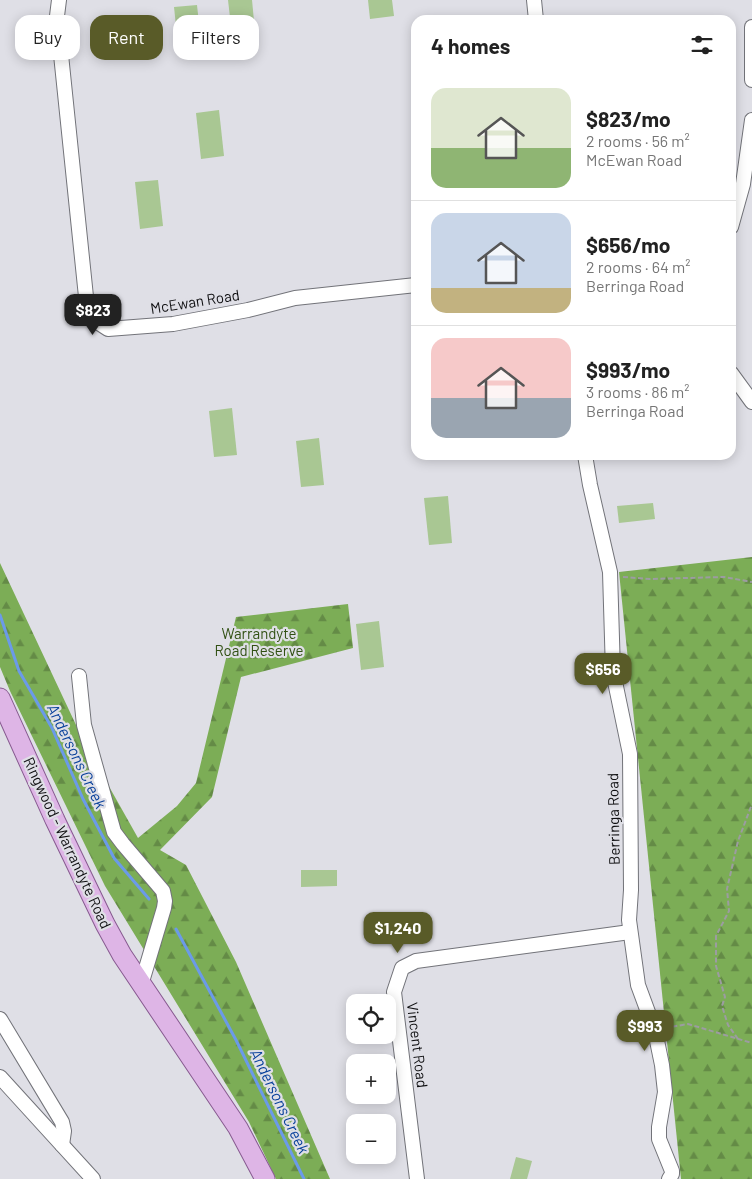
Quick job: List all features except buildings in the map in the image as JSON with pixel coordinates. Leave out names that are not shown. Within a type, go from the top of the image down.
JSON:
[{"type":"main road","name":"Ringwood - Warrandyte Road","points":[[0,698],[55,820],[105,924],[141,985],[238,1128],[265,1179]]},
{"type":"street","name":"McEwan Road","points":[[59,0],[57,16],[88,316],[108,329],[173,324],[248,310],[295,298],[411,286]]},
{"type":"street","points":[[534,0],[536,15]]},
{"type":"street","points":[[752,28],[752,80]]},
{"type":"street","points":[[736,207],[742,184],[752,120]]},
{"type":"street","points":[[736,380],[752,402]]},
{"type":"street","name":"Berringa Road","points":[[586,460],[610,572],[613,672],[630,754],[630,932],[638,985],[655,1030],[662,1065],[665,1092],[659,1127],[659,1139],[672,1171],[669,1179]]},
{"type":"street","points":[[79,676],[84,725],[114,832],[122,844],[163,891],[164,908],[141,985]]},
{"type":"street","name":"Vincent Road","points":[[417,1179],[394,992],[402,968],[416,961],[630,932]]},
{"type":"street","points":[[0,1019],[62,1122],[64,1131],[62,1145]]},
{"type":"street","points":[[0,1077],[93,1179]]},
{"type":"path","points":[[610,572],[624,578],[724,577],[752,582]]},
{"type":"path","points":[[738,1040],[728,1024],[722,1006],[724,997],[716,966],[716,936],[729,911],[727,889],[738,841],[752,804]]},
{"type":"path","points":[[655,1030],[673,1025],[688,1024],[752,1043]]},
{"type":"green space","points":[[228,0],[252,0],[253,15],[230,15]]},
{"type":"green space","points":[[368,0],[392,0],[394,16],[370,19]]},
{"type":"green space","points":[[197,5],[198,15],[175,15],[174,7]]},
{"type":"green space","points":[[219,110],[224,156],[201,159],[196,113]]},
{"type":"green space","points":[[158,180],[163,226],[140,229],[135,182]]},
{"type":"green space","points":[[232,408],[237,455],[214,457],[209,411]]},
{"type":"green space","points":[[319,438],[324,485],[301,487],[296,441]]},
{"type":"green space","points":[[448,496],[452,543],[429,545],[424,498]]},
{"type":"green space","points":[[653,503],[655,519],[619,523],[617,506]]},
{"type":"green space","points":[[752,557],[752,1179],[681,1179],[619,572]]},
{"type":"green space","name":"Warrandyte Road Reserve","points":[[0,563],[84,742],[138,838],[177,806],[196,783],[236,617],[348,604],[353,648],[241,677],[212,797],[160,850],[186,865],[236,962],[330,1179],[276,1179],[249,1122],[105,886],[0,667]]},
{"type":"green space","points":[[379,621],[384,667],[361,670],[356,624]]},
{"type":"green space","points":[[301,870],[337,870],[337,886],[301,887]]},
{"type":"green space","points":[[516,1157],[532,1161],[527,1179],[510,1179]]},
{"type":"waterway","name":"Andersons Creek","points":[[0,615],[19,671],[52,728],[83,799],[114,858],[149,899]]},
{"type":"waterway","name":"Andersons Creek","points":[[176,929],[236,1040],[304,1179]]}]
